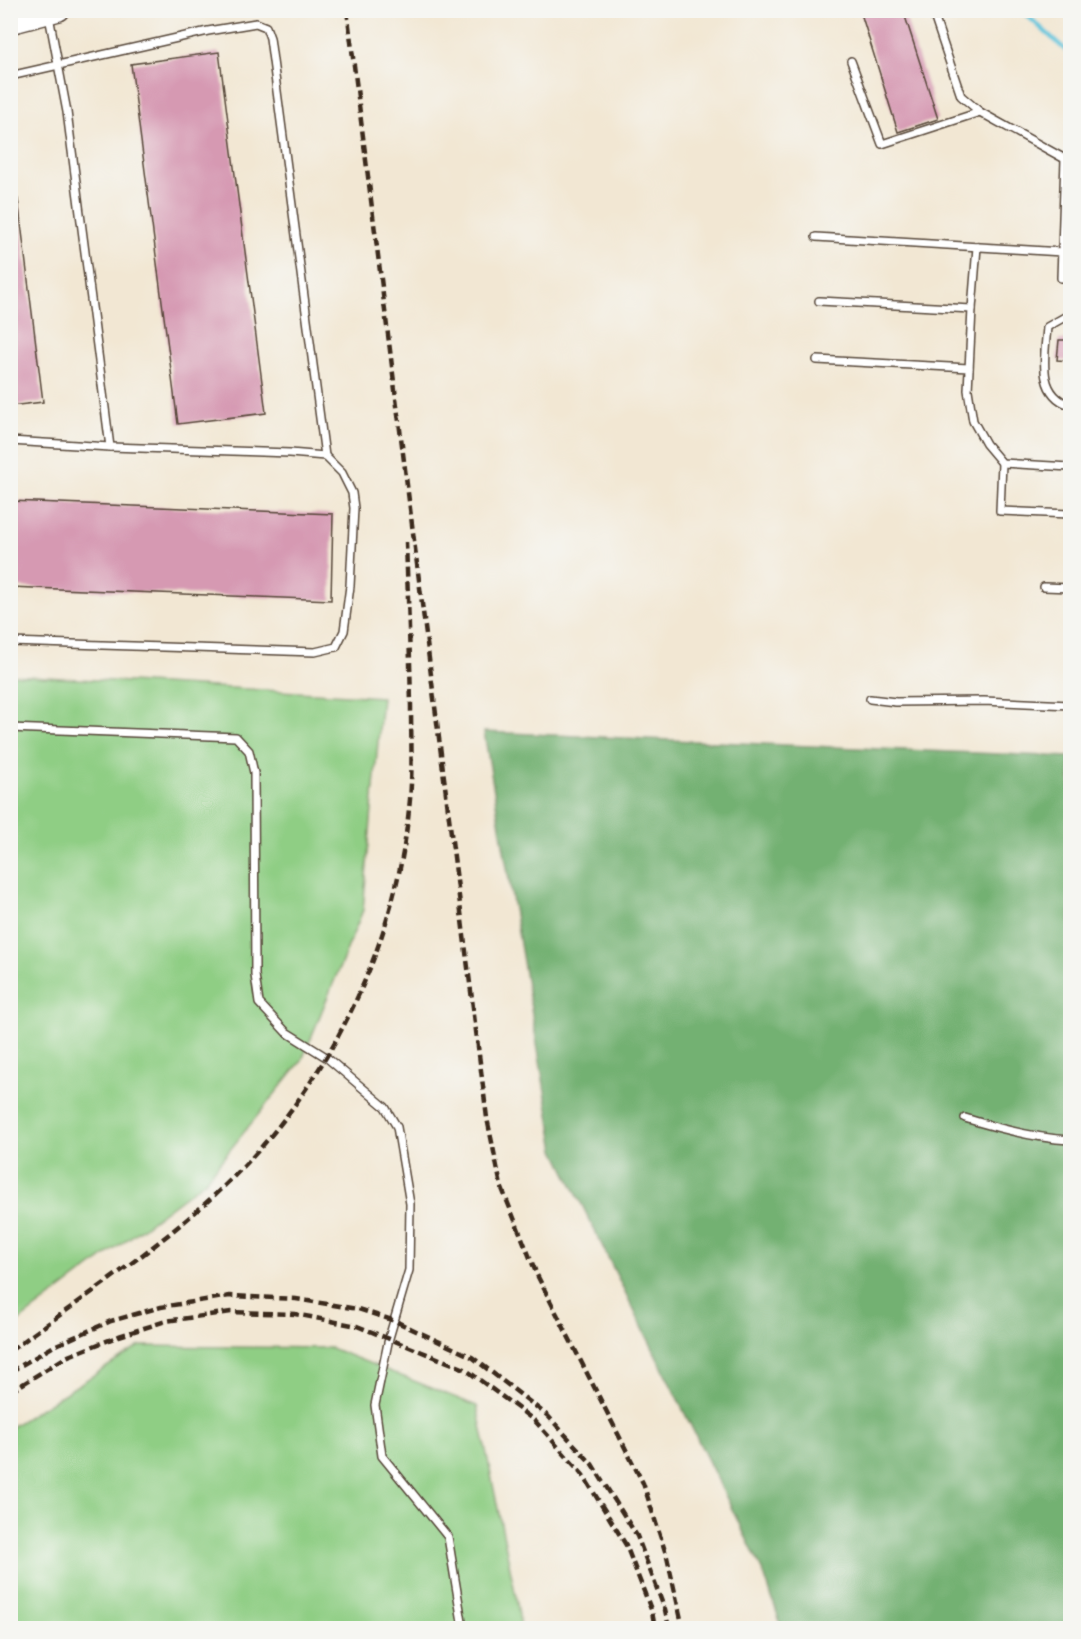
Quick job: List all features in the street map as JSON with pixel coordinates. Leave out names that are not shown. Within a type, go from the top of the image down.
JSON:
[{"type":"main road","points":[[10,23],[54,12]]},
{"type":"lane","points":[[933,10],[961,96],[980,112],[1068,160],[1061,278],[1071,279]]},
{"type":"lane","points":[[54,12],[110,447]]},
{"type":"lane","points":[[10,76],[208,31],[256,23],[266,27],[270,38],[324,456]]},
{"type":"lane","points":[[851,61],[882,144],[980,112]]},
{"type":"lane","points":[[816,237],[1062,252]]},
{"type":"lane","points":[[977,247],[968,390],[973,421],[986,444],[1002,463],[1000,511],[1071,514]]},
{"type":"lane","points":[[819,301],[972,309]]},
{"type":"lane","points":[[1071,314],[1047,327],[1044,370],[1055,397],[1071,405]]},
{"type":"lane","points":[[817,360],[969,368]]},
{"type":"lane","points":[[10,441],[324,456],[342,473],[352,493],[354,508],[350,586],[344,631],[336,646],[315,652],[10,642]]},
{"type":"lane","points":[[1002,463],[1071,467]]},
{"type":"lane","points":[[1044,586],[1071,588]]},
{"type":"lane","points":[[870,699],[896,702],[984,701],[1071,705]]},
{"type":"lane","points":[[10,728],[236,738],[249,751],[254,773],[255,975],[259,1003],[286,1032],[326,1057],[386,1107],[397,1127],[410,1204],[409,1270],[389,1338],[375,1405],[382,1456],[448,1537],[463,1629]]},
{"type":"lane","points":[[965,1118],[1033,1136],[1071,1140]]},
{"type":"green space","points":[[11,675],[382,697],[363,910],[302,1060],[205,1181],[11,1327]]},
{"type":"green space","points":[[484,732],[1070,757],[1070,1628],[782,1628],[764,1574],[555,1150]]},
{"type":"green space","points":[[140,1346],[331,1348],[477,1406],[521,1628],[11,1628],[11,1427]]},
{"type":"building","points":[[860,10],[903,10],[938,119],[898,132]]},
{"type":"building","points":[[219,52],[266,413],[178,424],[131,64]]},
{"type":"building","points":[[10,199],[18,199],[43,402],[10,406]]},
{"type":"building","points":[[1059,340],[1071,340],[1071,361],[1057,360]]},
{"type":"building","points":[[10,501],[333,514],[331,600],[10,587]]},
{"type":"waterway","points":[[1021,10],[1070,54]]},
{"type":"railway","points":[[347,10],[487,1118],[501,1186],[537,1275],[643,1483],[667,1557],[683,1628]]},
{"type":"railway","points":[[10,1351],[163,1239],[220,1190],[246,1164],[278,1127],[308,1086],[334,1044],[356,1000],[391,906],[402,858],[409,809],[411,707],[406,542]]},
{"type":"railway","points":[[10,1372],[54,1346],[111,1321],[161,1307],[230,1296],[296,1299],[358,1309],[395,1321],[472,1357],[548,1416],[592,1464],[637,1536],[665,1610],[669,1628]]},
{"type":"railway","points":[[10,1392],[66,1357],[119,1336],[166,1321],[231,1312],[295,1314],[357,1326],[465,1369],[535,1421],[583,1475],[626,1545],[652,1612],[655,1628]]}]
